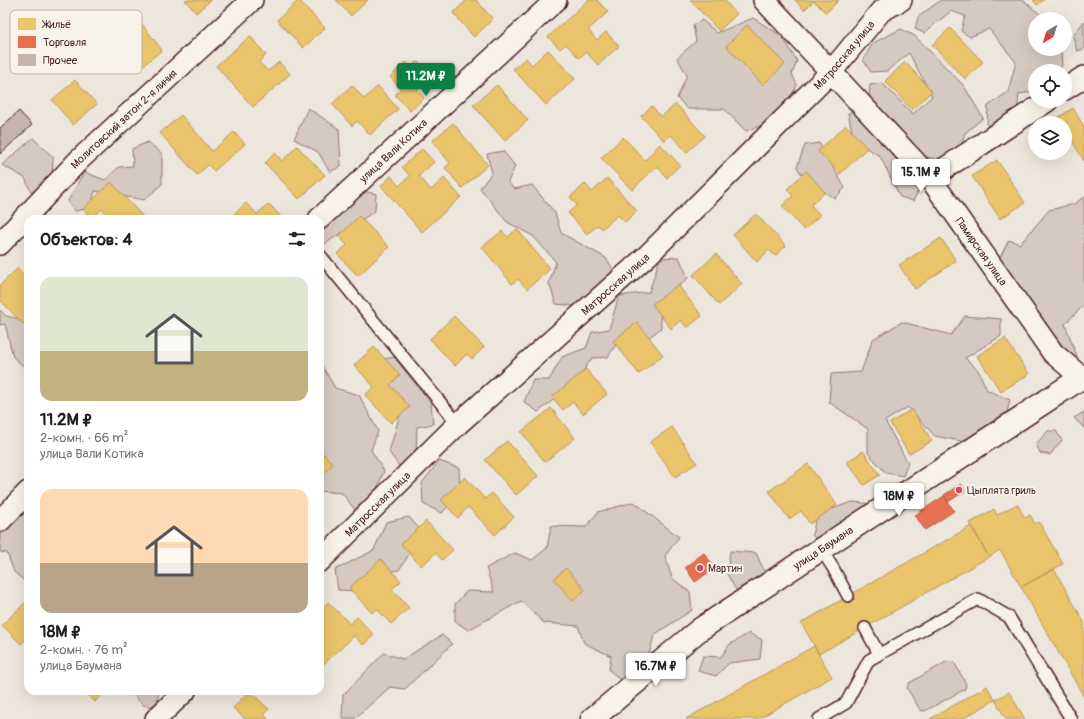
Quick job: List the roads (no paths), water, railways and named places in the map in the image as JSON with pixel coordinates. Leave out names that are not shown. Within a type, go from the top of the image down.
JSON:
[{"type":"street","name":"Молитовский затон 2-я линия","points":[[27,215],[78,160],[252,0]]},
{"type":"street","name":"улица Вали Котика","points":[[323,215],[556,0]]},
{"type":"street","name":"Памирская улица","points":[[764,0],[930,178],[1053,353],[1083,378]]},
{"type":"street","name":"Матросская улица","points":[[324,556],[458,424],[648,255],[831,72],[881,11],[901,0]]},
{"type":"street","points":[[1072,85],[1084,77]]},
{"type":"street","points":[[930,178],[1036,108]]},
{"type":"street","name":"Молитовский затон 2-я линия","points":[[0,244],[24,218]]},
{"type":"street","name":"улица Баумана","points":[[592,719],[699,630],[1083,378]]},
{"type":"street","points":[[0,521],[24,496]]},
{"type":"street","points":[[156,719],[181,695]]},
{"type":"lane","points":[[324,261],[458,424]]},
{"type":"lane","points":[[821,549],[848,596]]},
{"type":"lane","points":[[819,719],[846,703],[869,660],[978,599],[1009,617],[1071,719]]},
{"type":"lane","points":[[865,628],[879,654]]},
{"type":"place","name":"Цыплята гриль","points":[[959,490]]},
{"type":"place","name":"Мартин","points":[[700,568]]}]
